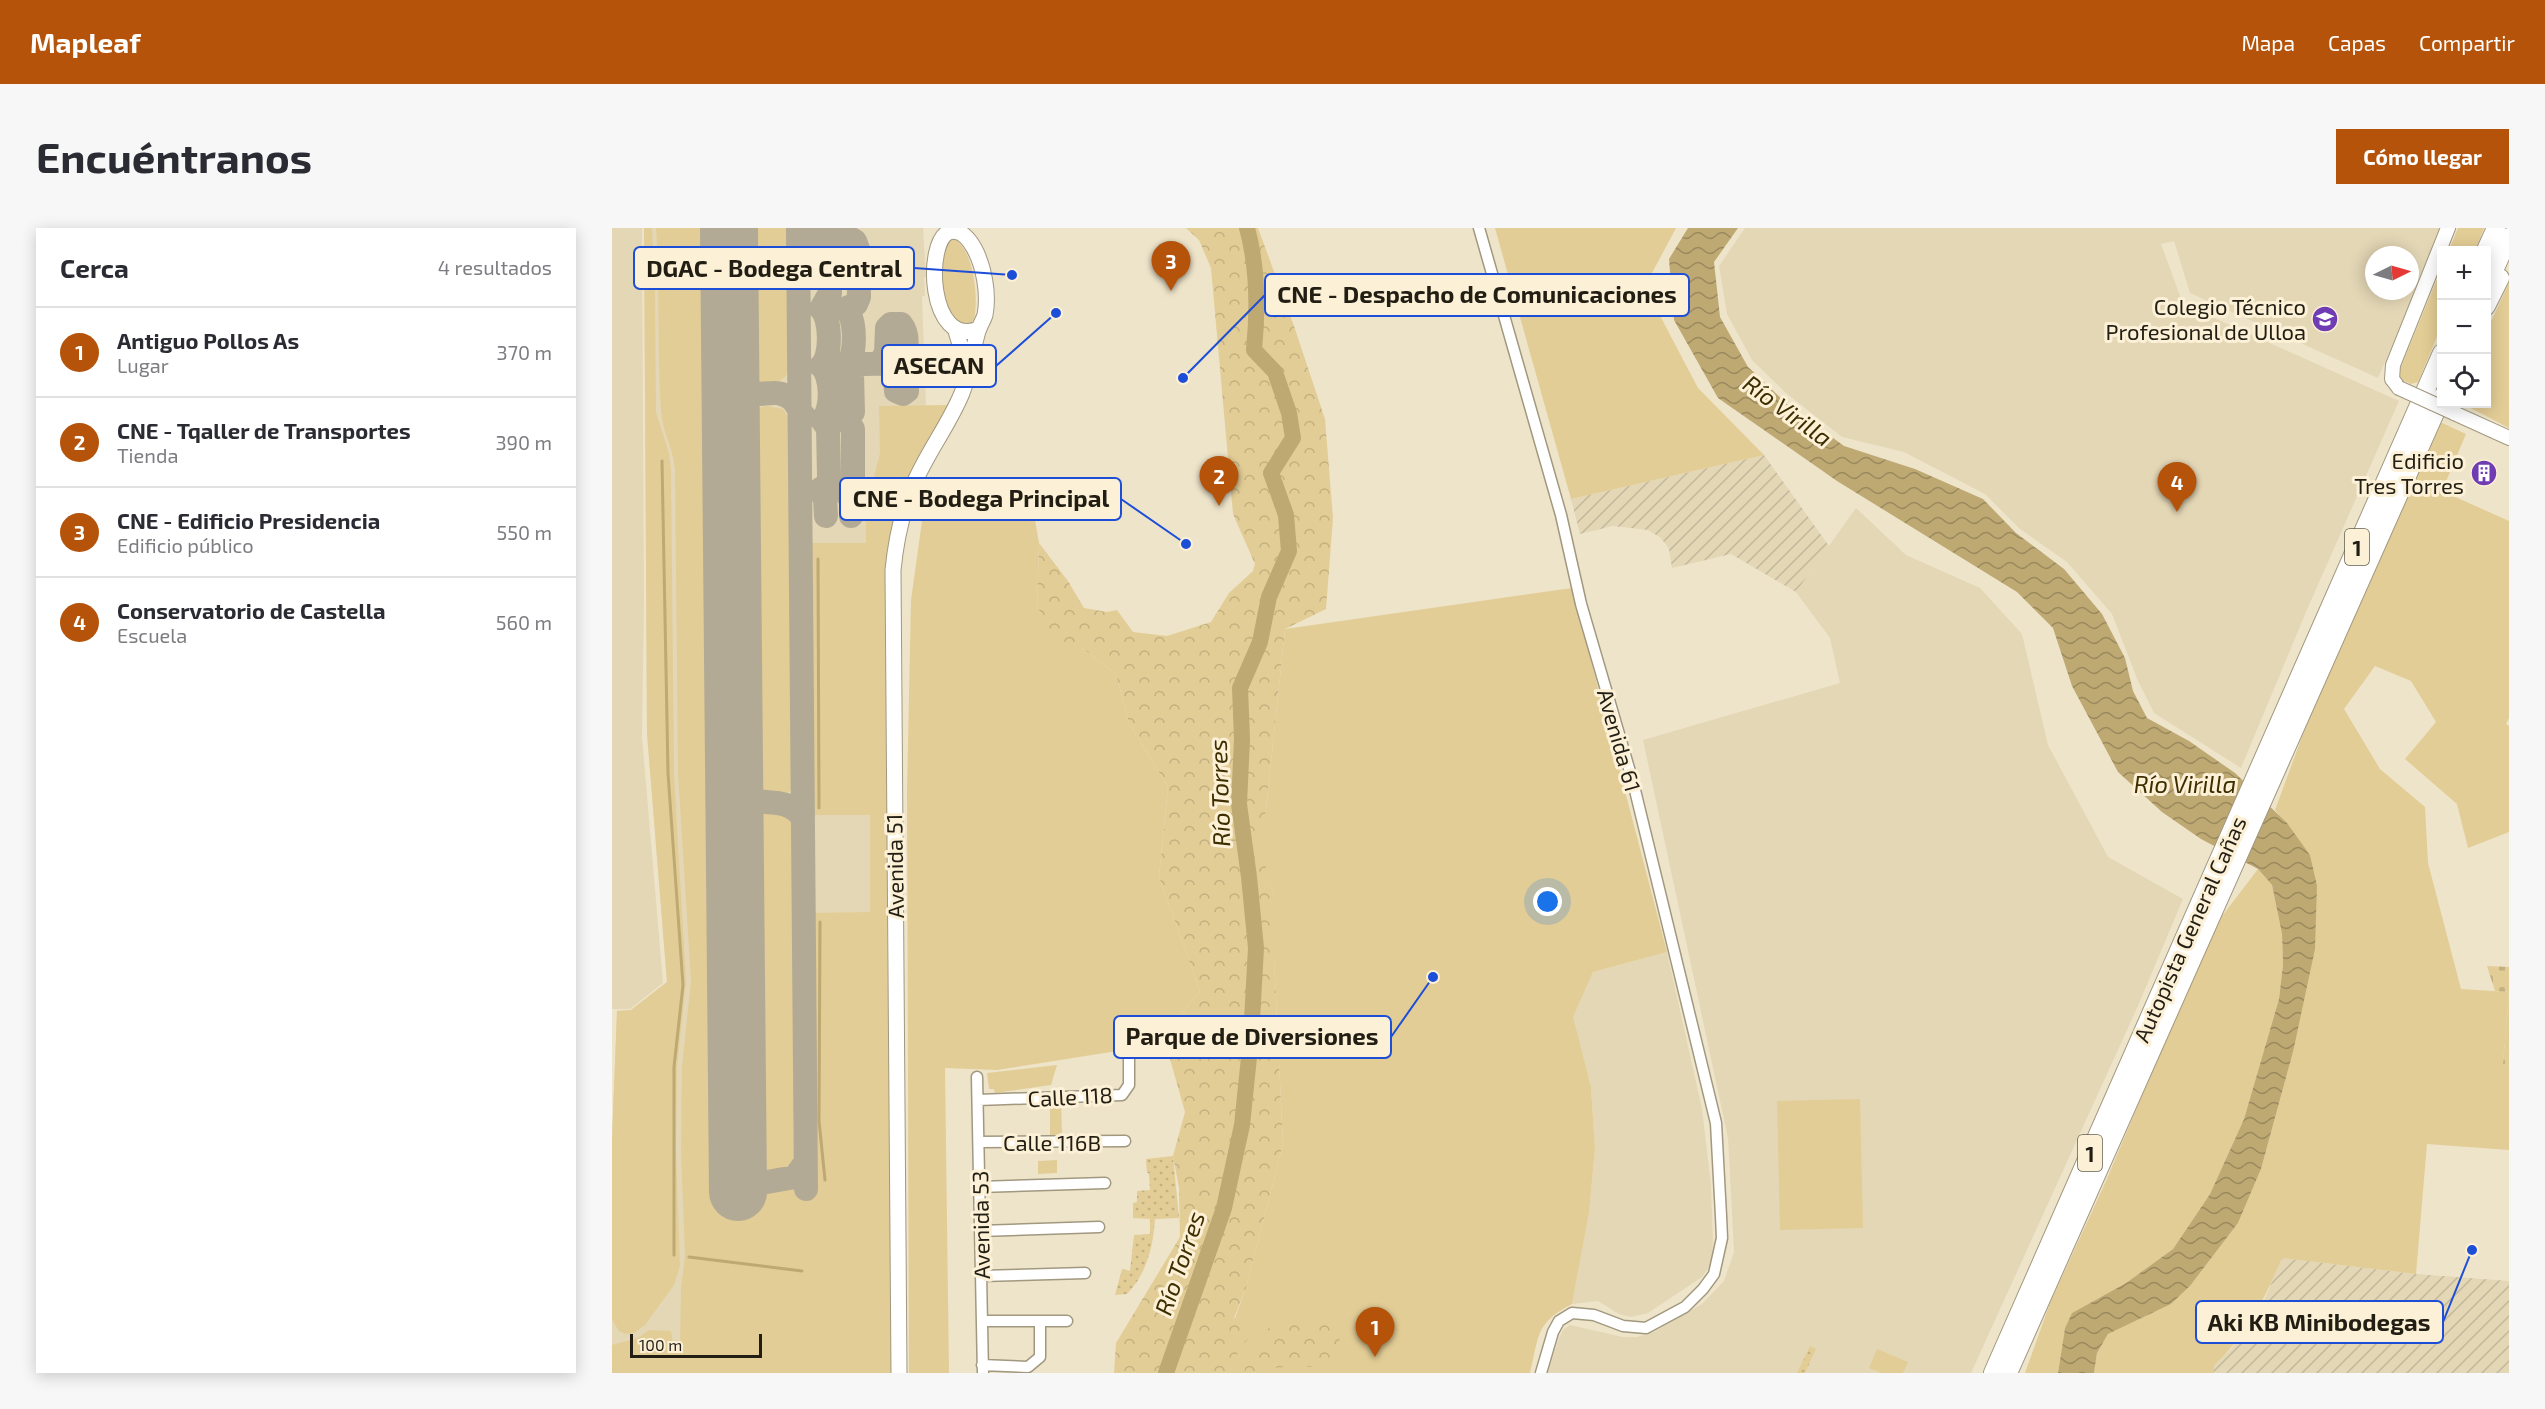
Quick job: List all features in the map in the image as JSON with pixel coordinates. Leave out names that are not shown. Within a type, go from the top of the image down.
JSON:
[{"type":"highway","points":[[2488,246],[2495,228]]},
{"type":"highway","points":[[2491,279],[2509,237]]},
{"type":"highway","points":[[2490,300],[2509,261]]},
{"type":"highway","name":"Autopista General Cañas","points":[[2279,744],[2442,354]]},
{"type":"highway","name":"Autopista General Cañas","points":[[1993,1373],[2279,744],[2437,408]]},
{"type":"highway","name":"Autopista General Cañas","points":[[2008,1373],[2193,937]]},
{"type":"main road","name":"Avenida 51","points":[[899,1373],[893,570],[898,526],[904,507],[914,483],[962,394],[968,375],[979,328],[985,313],[983,273],[973,246],[964,235],[955,230],[940,238],[937,248],[936,273],[941,312],[947,323],[956,331],[968,375]]},
{"type":"main road","points":[[956,331],[972,331],[979,328]]},
{"type":"street","name":"Avenida 61","points":[[1479,228],[1562,515],[1581,604],[1633,782],[1716,1123],[1722,1238],[1714,1274],[1691,1301],[1647,1328],[1623,1326],[1594,1315],[1572,1313],[1559,1321],[1553,1332],[1541,1373]]},
{"type":"street","points":[[2448,228],[2393,365],[2392,379],[2399,388],[2509,438]]},
{"type":"street","name":"Calle 118","points":[[978,1101],[1122,1095],[1129,1085],[1129,1056]]},
{"type":"street","name":"Avenida 53","points":[[977,1077],[983,1369]]},
{"type":"street","name":"Calle 116B","points":[[979,1142],[1125,1141]]},
{"type":"street","points":[[979,1187],[1105,1183]]},
{"type":"street","points":[[980,1231],[1099,1227]]},
{"type":"street","points":[[981,1276],[1085,1273]]},
{"type":"street","points":[[982,1321],[1040,1323],[1067,1321]]},
{"type":"street","points":[[983,1369],[1028,1367],[1040,1357],[1040,1323]]},
{"type":"shaded area","points":[[612,228],[642,228],[644,601],[642,737],[663,983],[630,1009],[612,1009]]},
{"type":"shaded area","points":[[644,228],[923,228],[926,277],[924,277],[925,296],[922,296],[926,405],[924,419],[886,521],[880,1322],[612,1373],[612,1140],[617,1011],[631,1010],[667,982],[647,733]]},
{"type":"shaded area","points":[[1745,228],[2443,228],[2419,283],[2419,246],[2365,246],[2365,300],[2412,300],[2378,378],[2190,293],[2174,241],[2161,244],[2183,304],[2399,401],[2306,612],[2241,768],[2154,713],[2138,681],[2112,614],[2067,562],[2020,529],[1985,494],[1904,452],[1842,437],[1786,393],[1752,360],[1727,314],[1719,266]]},
{"type":"shaded area","points":[[1764,455],[1829,546],[1796,592],[1731,554],[1672,568],[1669,549],[1661,538],[1648,530],[1613,526],[1580,534],[1571,499]]},
{"type":"shaded area","points":[[1856,508],[1906,555],[1980,588],[2022,634],[2048,745],[2108,857],[2183,899],[2137,1008],[1971,1373],[1548,1373],[1559,1338],[1563,1330],[1570,1325],[1623,1337],[1637,1337],[1654,1332],[1702,1304],[1724,1281],[1734,1252],[1728,1138],[1643,740],[1840,683],[1830,638],[1796,592]]},
{"type":"shaded area","points":[[1667,952],[1702,1109],[1711,1185],[1713,1242],[1711,1264],[1702,1277],[1648,1313],[1631,1317],[1619,1314],[1598,1301],[1572,1304],[1589,1213],[1595,1148],[1591,1087],[1572,1017],[1593,972]]},
{"type":"shaded area","points":[[2282,1258],[2416,1274],[2509,1281],[2509,1373],[2214,1373],[2214,1366],[2232,1348],[2263,1303]]},
{"type":"green space","points":[[644,228],[652,228],[656,412],[669,453],[671,469],[674,774],[686,981],[677,1067],[676,1151],[680,1266],[674,1285],[645,1325],[634,1333],[625,1334],[619,1331],[612,1320],[612,1140],[617,1011],[631,1010],[667,982],[647,733]]},
{"type":"green space","points":[[656,228],[711,228],[718,1197],[748,1196],[798,1182],[798,1192],[813,1192],[811,913],[870,912],[870,815],[811,815],[807,543],[866,543],[866,510],[880,453],[879,406],[948,405],[908,483],[887,624],[887,919],[893,1373],[612,1373],[612,1345],[638,1338],[649,1330],[671,1331],[674,1350],[680,1351],[681,1288],[685,1256],[681,1151],[682,1067],[691,981],[678,773],[675,469],[661,411]]},
{"type":"green space","points":[[748,228],[787,228],[789,368],[786,376],[777,383],[759,383],[749,366]]},
{"type":"green space","points":[[1186,228],[1258,228],[1325,419],[1333,518],[1326,609],[1285,629],[1266,810],[1259,843],[1274,897],[1274,958],[1283,1144],[1246,1288],[1234,1318],[1259,1325],[1238,1351],[1233,1373],[1114,1373],[1116,1343],[1180,1237],[1179,1188],[1173,1156],[1185,1112],[1168,1052],[1155,1045],[1200,991],[1159,877],[1168,787],[1129,723],[1116,674],[1082,648],[1060,648],[1037,606],[1039,543],[1068,581],[1084,608],[1107,612],[1117,610],[1133,632],[1167,636],[1211,622],[1229,593],[1253,571],[1255,564],[1233,514],[1211,268],[1199,240]]},
{"type":"green space","points":[[1495,228],[1676,228],[1652,273],[1656,308],[1698,388],[1764,455],[1571,499]]},
{"type":"green space","points":[[2458,228],[2484,228],[2477,246],[2451,246]]},
{"type":"green space","points":[[952,238],[965,251],[970,262],[975,287],[974,319],[971,324],[963,326],[949,312],[943,296],[944,256],[948,240]]},
{"type":"green space","points":[[2437,279],[2437,337],[2418,382],[2411,384],[2399,378],[2399,372]]},
{"type":"green space","points":[[2509,283],[2509,428],[2471,408],[2491,408],[2491,321]]},
{"type":"green space","points":[[766,406],[783,409],[788,416],[789,426],[792,426],[795,787],[782,795],[772,796],[756,792],[753,785],[750,424],[758,408]]},
{"type":"green space","points":[[2440,422],[2466,434],[2442,491],[2509,521],[2509,718],[2506,724],[2509,726],[2509,832],[2468,848],[2457,804],[2405,759],[2436,722],[2411,681],[2375,666],[2344,709],[2380,769],[2425,807],[2428,863],[2461,989],[2509,992],[2503,1064],[2509,1065],[2509,1150],[2427,1144],[2416,1274],[2282,1258],[2254,1316],[2236,1342],[2214,1366],[2214,1373],[2094,1373],[2097,1353],[2108,1334],[2171,1304],[2190,1286],[2238,1223],[2261,1169],[2293,1052],[2317,885],[2310,855],[2275,810],[2317,696]]},
{"type":"green space","points":[[1032,503],[1039,543],[1037,607],[1082,648],[1116,674],[1129,723],[1168,787],[1159,877],[1200,991],[1155,1045],[997,1070],[945,1068],[949,1373],[909,1373],[907,791],[911,600],[924,507],[932,504]]},
{"type":"green space","points":[[1572,588],[1667,952],[1593,972],[1573,1017],[1591,1087],[1595,1148],[1589,1213],[1572,1304],[1551,1318],[1540,1332],[1530,1373],[1215,1373],[1246,1288],[1283,1144],[1274,958],[1274,897],[1258,843],[1266,810],[1285,629]]},
{"type":"green space","points":[[759,809],[786,810],[795,818],[797,1156],[787,1171],[759,1177],[755,1176],[752,818],[755,811]]},
{"type":"green space","points":[[2258,869],[2272,885],[2282,934],[2283,965],[2279,999],[2244,1119],[2210,1194],[2173,1249],[2126,1283],[2072,1313],[2065,1328],[2058,1373],[2025,1373],[2050,1303],[2106,1181],[2213,928]]},
{"type":"green space","points":[[2487,966],[2509,967],[2509,992],[2495,991]]},
{"type":"green space","points":[[2509,992],[2509,1065],[2503,1064]]},
{"type":"green space","points":[[1057,1065],[1051,1085],[995,1093],[994,1089],[989,1089],[987,1073]]},
{"type":"green space","points":[[1860,1099],[1863,1228],[1780,1230],[1777,1101]]},
{"type":"green space","points":[[1061,1101],[1062,1135],[1052,1137],[1050,1135],[1050,1107]]},
{"type":"green space","points":[[1173,1156],[1179,1218],[1155,1219],[1151,1249],[1140,1277],[1127,1294],[1115,1295],[1122,1269],[1130,1271],[1134,1235],[1150,1234],[1150,1219],[1133,1218],[1133,1203],[1137,1202],[1137,1191],[1150,1190],[1149,1174],[1152,1174],[1147,1173],[1146,1159]]},
{"type":"green space","points":[[1057,1160],[1057,1173],[1038,1174],[1038,1161]]},
{"type":"green space","points":[[1327,1316],[1350,1360],[1332,1366],[1260,1368],[1255,1373],[1244,1373],[1246,1363],[1274,1320],[1309,1323]]},
{"type":"green space","points":[[1810,1346],[1816,1349],[1805,1373],[1797,1373]]},
{"type":"green space","points":[[1877,1349],[1908,1362],[1903,1373],[1881,1373],[1869,1368]]},
{"type":"water","name":"Río Virilla","points":[[1688,228],[1738,228],[1714,262],[1720,317],[1748,367],[1787,404],[1844,446],[1915,469],[1983,499],[2016,533],[2064,569],[2102,614],[2125,658],[2133,691],[2147,718],[2189,741],[2235,773],[2287,823],[2310,855],[2317,885],[2315,949],[2293,1052],[2261,1169],[2238,1223],[2190,1286],[2171,1304],[2108,1334],[2097,1353],[2094,1373],[2058,1373],[2065,1328],[2072,1313],[2126,1283],[2173,1249],[2210,1194],[2244,1119],[2279,999],[2283,965],[2282,934],[2272,885],[2258,869],[2201,839],[2162,812],[2118,772],[2072,686],[2053,628],[2017,592],[1837,481],[1718,398],[1674,320],[1669,259]]},
{"type":"waterway","name":"Río Torres","points":[[1166,1373],[1224,1208],[1242,1125],[1251,1038],[1256,948],[1239,804],[1242,739],[1240,688],[1260,642],[1269,597],[1289,551],[1286,515],[1271,473],[1293,438],[1289,413],[1275,372],[1254,350],[1256,289],[1247,228]]},
{"type":"waterway","points":[[662,461],[668,773],[683,985],[674,1067],[674,1255]]},
{"type":"waterway","points":[[818,559],[819,808]]},
{"type":"waterway","points":[[820,922],[819,1121],[825,1180]]},
{"type":"waterway","points":[[689,1257],[802,1271]]},
{"type":"taxiway","points":[[798,228],[806,1189]]},
{"type":"taxiway","points":[[826,516],[825,498],[819,490],[829,483],[828,428],[822,420],[828,409],[830,393],[825,370],[821,366],[827,355],[829,338],[827,320],[821,309],[830,293],[829,249],[825,240],[817,236],[827,228]]},
{"type":"taxiway","points":[[846,236],[855,241],[858,249],[859,297],[856,304],[844,309],[849,312],[854,331],[852,354],[846,365],[852,374],[853,412],[846,419],[853,429],[853,482],[844,490],[851,500],[851,516]]},
{"type":"taxiway","points":[[835,365],[897,363],[906,350],[905,333],[901,324],[891,324],[887,328],[886,353],[880,363]]},
{"type":"taxiway","points":[[885,363],[894,370],[896,391],[903,394],[907,391],[906,372],[897,363]]},
{"type":"taxiway","points":[[731,378],[746,392],[775,393],[790,398],[804,416]]},
{"type":"taxiway","points":[[731,411],[737,401],[748,394]]},
{"type":"taxiway","points":[[734,779],[741,791],[749,798],[783,804],[802,816]]},
{"type":"taxiway","points":[[734,818],[745,804],[754,801]]},
{"type":"taxiway","points":[[737,1163],[743,1175],[756,1184],[795,1177],[805,1163]]},
{"type":"runway","points":[[729,228],[738,1192]]},
{"type":"place","name":"DGAC - Bodega Central","points":[[1012,275]]},
{"type":"place","name":"CNE - Edificio Presidencia","points":[[1171,291]]},
{"type":"place","name":"ASECAN","points":[[1056,313]]},
{"type":"place","name":"Colegio Técnico Profesional de Ulloa","points":[[2325,319]]},
{"type":"place","name":"CNE - Despacho de Comunicaciones","points":[[1183,378]]},
{"type":"place","name":"Edificio Tres Torres","points":[[2484,473]]},
{"type":"place","name":"CNE - Tqaller de Transportes","points":[[1219,506]]},
{"type":"place","name":"Conservatorio de Castella","points":[[2177,512]]},
{"type":"place","name":"CNE - Bodega Principal","points":[[1186,544]]},
{"type":"place","name":"Parque de Diversiones","points":[[1433,977]]},
{"type":"place","name":"Aki KB Minibodegas","points":[[2472,1250]]},
{"type":"place","name":"Antiguo Pollos As","points":[[1375,1357]]}]
